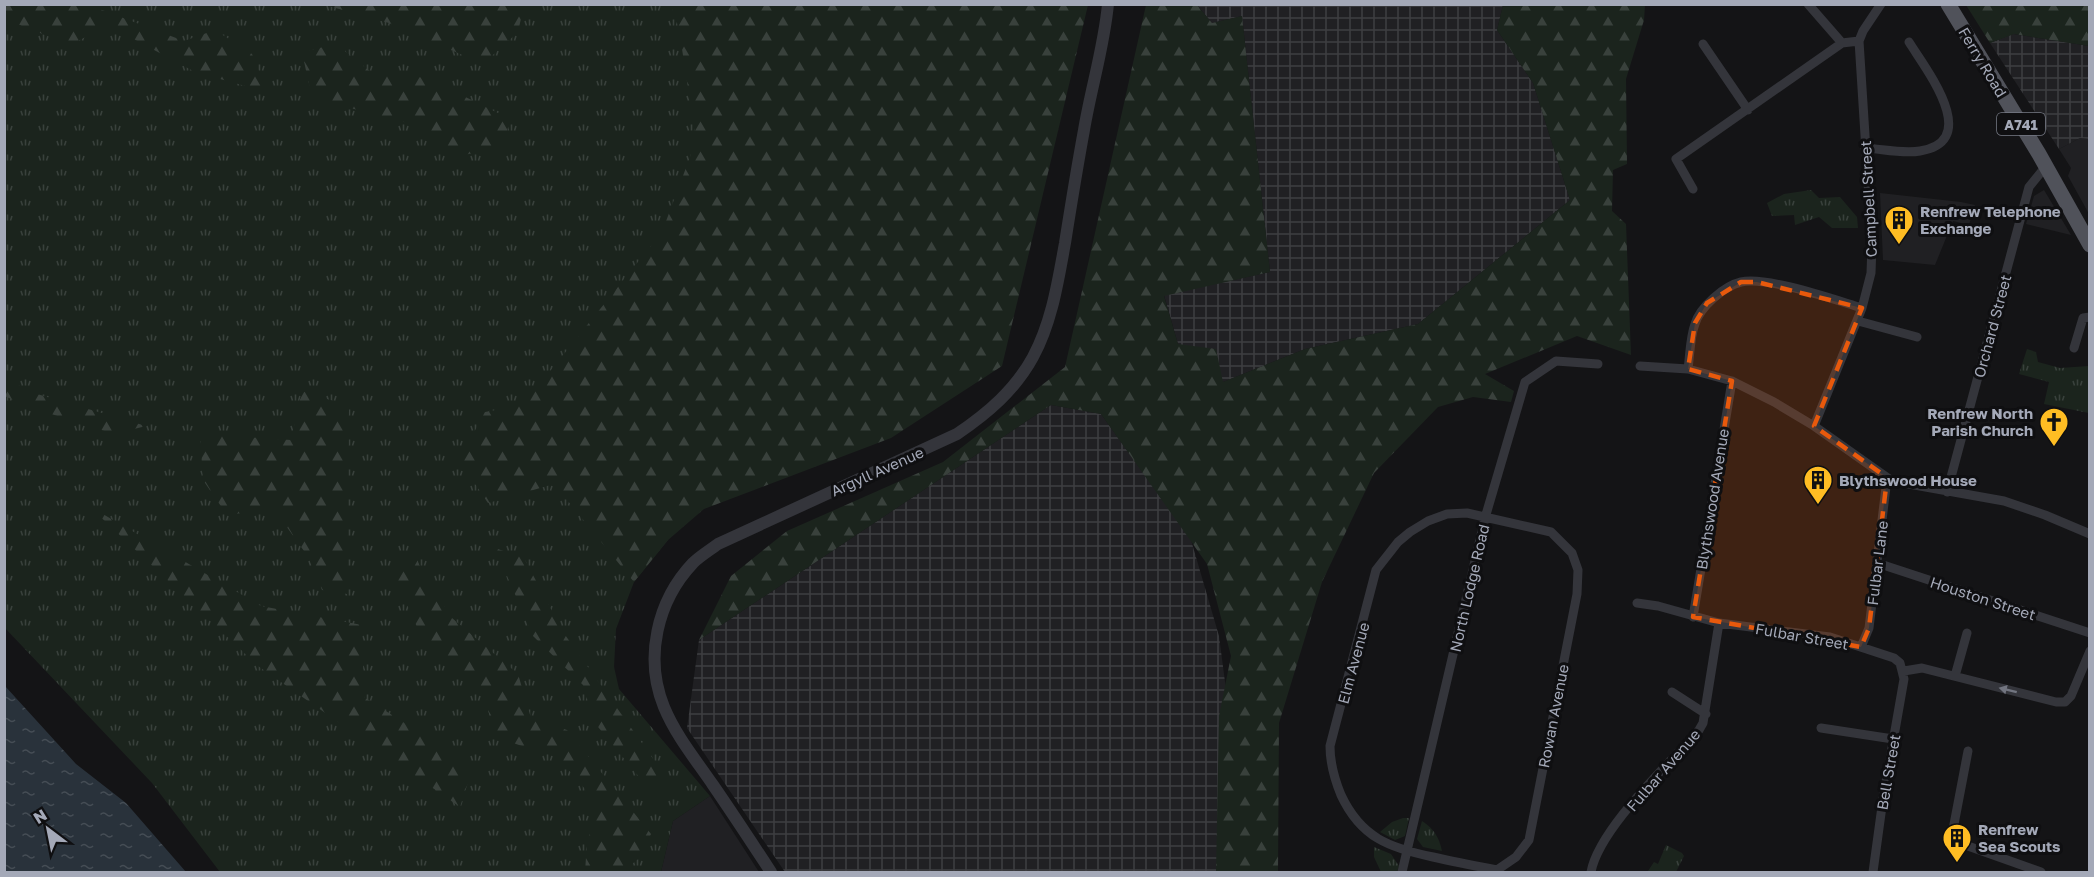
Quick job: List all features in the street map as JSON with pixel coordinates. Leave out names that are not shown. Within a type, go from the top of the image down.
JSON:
[{"type":"main road","name":"Ferry Road","points":[[1948,4],[2046,166],[2090,245]]},
{"type":"street","name":"Argyll Avenue","points":[[771,873],[678,734],[664,708],[657,687],[654,664],[659,619],[673,589],[693,562],[718,544],[957,434],[988,413],[1011,390],[1033,357],[1047,324],[1057,287],[1084,128],[1105,31],[1108,4]]},
{"type":"street","points":[[1808,4],[1842,43]]},
{"type":"street","points":[[1693,189],[1676,159],[1842,43],[1859,41],[1881,4]]},
{"type":"street","name":"Campbell Street","points":[[1814,426],[1863,308],[1871,273],[1872,245],[1859,41]]},
{"type":"street","points":[[1865,148],[1920,151],[1932,147],[1947,133],[1950,122],[1944,99],[1909,42]]},
{"type":"street","points":[[1703,44],[1748,110]]},
{"type":"street","name":"Orchard Street","points":[[1947,492],[2029,187],[2046,166]]},
{"type":"street","points":[[1689,369],[1695,323],[1707,303],[1741,282],[1757,282],[1803,290],[1863,308]]},
{"type":"street","points":[[2074,348],[2083,318],[2090,317]]},
{"type":"street","points":[[1858,321],[1917,337]]},
{"type":"street","name":"North Lodge Road","points":[[1402,873],[1485,518],[1525,382],[1556,361],[1598,364]]},
{"type":"street","points":[[1640,366],[1689,369],[1732,381],[1814,426],[1892,481],[2004,501],[2090,534]]},
{"type":"street","name":"Blythswood Avenue","points":[[1693,618],[1732,381]]},
{"type":"street","name":"Fulbar Lane","points":[[1861,646],[1869,628],[1887,487],[1892,481]]},
{"type":"street","name":"Elm Avenue","points":[[1406,851],[1383,843],[1371,835],[1352,816],[1334,779],[1330,762],[1330,746],[1376,570],[1398,542],[1428,521],[1447,514],[1467,513],[1485,518]]},
{"type":"street","name":"Rowan Avenue","points":[[1406,851],[1497,870],[1516,857],[1529,840],[1577,594],[1578,570],[1572,553],[1551,532],[1485,518]]},
{"type":"street","name":"Houston Street","points":[[1877,563],[2090,633]]},
{"type":"street","name":"Fulbar Street","points":[[1637,603],[1658,606],[1693,618],[1719,623],[1821,636],[1861,646],[1894,658],[1904,671]]},
{"type":"street","name":"Fulbar Avenue","points":[[1591,873],[1601,844],[1623,815],[1699,730],[1706,714],[1719,623]]},
{"type":"street","points":[[1956,676],[1967,633]]},
{"type":"street","points":[[1904,671],[1922,668],[2056,702],[2065,702],[2072,696],[2090,651]]},
{"type":"street","name":"Bell Street","points":[[1873,873],[1893,739],[1905,680],[1904,671]]},
{"type":"street","points":[[1672,692],[1706,714]]},
{"type":"street","points":[[1821,728],[1893,739]]},
{"type":"street","points":[[1968,751],[1951,840],[2041,873]]},
{"type":"highlighted area","points":[[1741,282],[1757,282],[1862,308],[1814,426],[1892,481],[1886,487],[1869,628],[1861,647],[1693,617],[1732,381],[1688,369],[1695,323],[1707,303]]},
{"type":"shaded area","points":[[1197,5],[1503,5],[1497,30],[1533,83],[1570,200],[1418,324],[1305,349],[1223,382],[1178,344],[1164,295],[1270,272],[1242,16],[1212,23]]},
{"type":"shaded area","points":[[2013,34],[2089,46],[2089,139],[2080,138],[2059,149],[1990,43]]},
{"type":"shaded area","points":[[2080,138],[2089,139],[2089,214],[2068,176],[2071,168],[2059,149]]},
{"type":"shaded area","points":[[2044,190],[2071,235],[2026,224],[2034,196]]},
{"type":"shaded area","points":[[1880,193],[1975,205],[1969,225],[1953,221],[1935,265],[1883,260]]},
{"type":"shaded area","points":[[1051,405],[1101,414],[1191,540],[1219,636],[1228,705],[1227,872],[785,872],[687,728],[699,640]]},
{"type":"shaded area","points":[[710,796],[759,872],[661,872],[673,821]]},
{"type":"green space","points":[[524,4],[518,32],[483,64],[389,23],[325,5]]},
{"type":"green space","points":[[4,5],[89,5],[184,41],[215,30],[252,54],[267,92],[195,72],[130,37],[103,28],[70,45],[5,19]]},
{"type":"green space","points":[[5,5],[697,5],[750,153],[668,540],[634,582],[616,629],[614,667],[619,689],[710,796],[673,821],[661,872],[220,872],[152,783],[5,628]]},
{"type":"green space","points":[[671,5],[1088,5],[1002,366],[891,438],[704,509],[668,540],[634,582],[554,484],[488,503],[459,460],[485,412],[523,405],[662,232],[696,141],[679,29]]},
{"type":"green space","points":[[1146,5],[1197,5],[1212,23],[1242,16],[1270,272],[1164,296],[1178,344],[1216,349],[1223,382],[1305,349],[1418,324],[1570,200],[1533,83],[1497,30],[1503,5],[1645,5],[1644,20],[1626,79],[1627,164],[1613,170],[1612,211],[1626,224],[1631,355],[1577,336],[1485,374],[1514,391],[1511,402],[1473,397],[1438,407],[1374,473],[1322,582],[1279,723],[1278,872],[1216,872],[1219,716],[1231,656],[1207,564],[1101,414],[1051,405],[699,640],[731,576],[787,531],[943,462],[1065,367]]},
{"type":"green space","points":[[1966,5],[2089,5],[2089,46],[2014,34],[1990,43]]},
{"type":"green space","points":[[336,44],[371,72],[427,78],[510,119],[503,148],[452,157],[404,122],[312,98],[302,52]]},
{"type":"green space","points":[[1811,190],[1819,198],[1840,197],[1857,217],[1858,228],[1832,228],[1819,217],[1795,225],[1794,215],[1772,216],[1767,203],[1784,194]]},
{"type":"green space","points":[[2027,349],[2036,352],[2038,362],[2060,368],[2089,366],[2089,413],[2044,404],[2049,382],[2019,374]]},
{"type":"green space","points":[[5,379],[37,394],[146,426],[114,434],[23,405],[5,396]]},
{"type":"green space","points":[[302,391],[349,406],[347,594],[322,590],[309,558],[274,509],[227,515],[203,480],[200,434],[291,440]]},
{"type":"green space","points":[[89,506],[261,606],[362,625],[364,697],[473,767],[460,807],[258,666]]},
{"type":"green space","points":[[495,548],[524,558],[563,632],[666,777],[658,800],[594,722],[583,685],[533,636]]},
{"type":"green space","points":[[415,558],[452,618],[518,674],[531,718],[567,730],[651,834],[639,858],[623,872],[585,872],[587,843],[595,817],[585,789],[553,752],[511,742],[498,733],[491,722],[485,693],[430,656],[390,567]]},
{"type":"green space","points":[[1409,818],[1405,836],[1395,840],[1380,832],[1392,822]]},
{"type":"green space","points":[[1422,821],[1435,834],[1442,851],[1423,847],[1417,839]]},
{"type":"green space","points":[[1666,845],[1684,856],[1676,872],[1648,871],[1654,862],[1658,864]]},
{"type":"green space","points":[[1374,847],[1391,854],[1399,866],[1397,872],[1381,872],[1374,857]]},
{"type":"water","points":[[5,686],[76,764],[126,803],[186,872],[5,872]]},
{"type":"place","name":"Renfrew Telephone Exchange","points":[[1899,246]]},
{"type":"place","name":"Renfrew North Parish Church","points":[[2054,448]]},
{"type":"place","name":"Blythswood House","points":[[1818,506]]},
{"type":"place","name":"Renfrew Sea Scouts","points":[[1957,864]]}]
